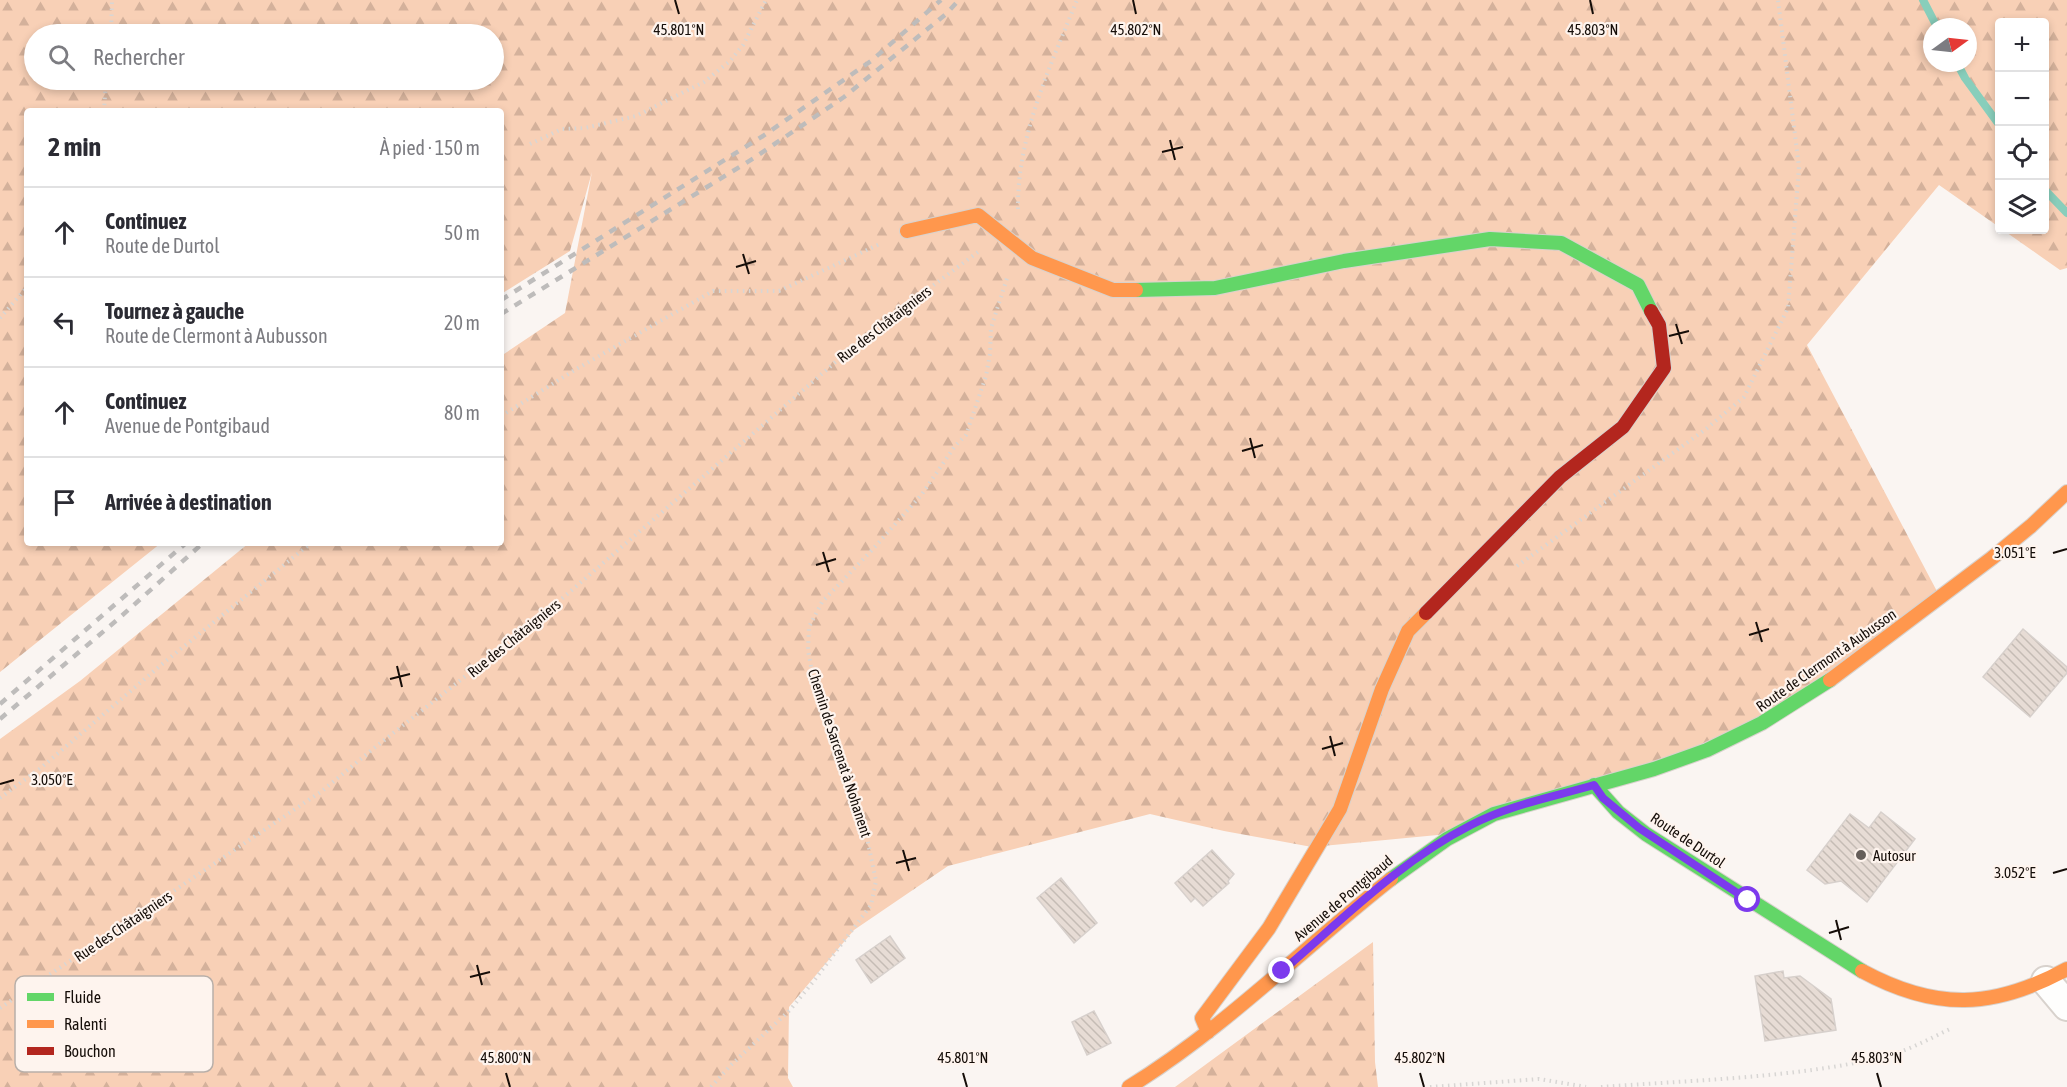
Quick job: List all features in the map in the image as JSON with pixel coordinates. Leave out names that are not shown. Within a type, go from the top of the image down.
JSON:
[{"type":"street","points":[[907,231],[978,215],[1032,258],[1113,290],[1215,288],[1344,261],[1490,239],[1562,243],[1638,285],[1659,325],[1664,368],[1623,427],[1560,477],[1408,631],[1382,690],[1340,809],[1269,928],[1202,1018],[1208,1032]]},
{"type":"street","name":"Route de Clermont à Aubusson","points":[[1535,802],[1688,757],[1771,719],[1855,662],[1966,579],[2028,529],[2067,492]]},
{"type":"street","name":"Route de Durtol","points":[[1594,785],[1603,798],[1639,828],[1786,925],[1872,976],[1905,991],[1941,999],[1973,1000],[2003,997],[2057,975]]},
{"type":"street","name":"Avenue de Pontgibaud","points":[[1129,1087],[1208,1032],[1388,881],[1431,848],[1481,820],[1535,802]]},
{"type":"street","points":[[2057,975],[2067,1006]]},
{"type":"path","points":[[111,24],[112,0]]},
{"type":"path","points":[[530,144],[562,129],[585,128],[636,116],[704,82],[737,53],[766,0]]},
{"type":"path","name":"Chemin de Sarcenat à Nohanent","points":[[711,1087],[796,1003],[871,905],[876,881],[867,837],[823,711],[812,672],[807,650],[809,627],[822,602],[915,502],[955,446],[966,435],[986,376],[991,328],[1017,246],[1018,185],[1028,134],[1044,82],[1077,0]]},
{"type":"path","points":[[104,108],[105,90]]},
{"type":"path","points":[[504,414],[578,368],[713,291],[779,291],[907,231]]},
{"type":"path","name":"Rue des Châtaigniers","points":[[47,976],[220,861],[352,768],[543,615],[868,334],[1002,234]]},
{"type":"path","points":[[0,318],[24,290]]},
{"type":"path","points":[[0,798],[42,767],[161,665],[307,546]]},
{"type":"path","name":"Rue des Châtaigniers","points":[[0,1008],[15,998]]},
{"type":"path","points":[[1601,1087],[1809,1070],[1887,1056],[1911,1048],[1958,1025],[1973,1000]]},
{"type":"path","points":[[1430,1087],[1539,1079],[1586,1087]]},
{"type":"green space","points":[[0,0],[2067,0],[2067,268],[2060,270],[2009,234],[2049,234],[2049,18],[1995,18],[1995,224],[1939,185],[1807,345],[1940,597],[1756,729],[1448,834],[1312,847],[1224,831],[1150,814],[948,866],[854,930],[789,1007],[788,1078],[793,1087],[0,1087],[0,739],[80,681],[245,546],[504,546],[504,354],[565,313],[592,172],[570,251],[504,292],[504,108],[24,108],[24,546],[157,546],[0,672]]},
{"type":"green space","points":[[1373,942],[1375,1062],[1378,1087],[1175,1087]]},
{"type":"building","points":[[2023,629],[2067,667],[2067,673],[2030,717],[1983,677]]},
{"type":"building","name":"Autosur","points":[[1881,812],[1915,839],[1867,902],[1841,881],[1825,884],[1807,870],[1850,814],[1869,828]]},
{"type":"building","points":[[1212,850],[1234,874],[1228,881],[1229,883],[1203,906],[1195,898],[1191,902],[1175,883]]},
{"type":"building","points":[[1061,878],[1097,923],[1074,943],[1037,898]]},
{"type":"building","points":[[890,936],[905,958],[871,983],[856,960]]},
{"type":"building","points":[[1783,971],[1784,978],[1800,976],[1831,999],[1836,1030],[1765,1041],[1755,976]]},
{"type":"building","points":[[1094,1011],[1111,1043],[1087,1055],[1072,1022]]},
{"type":"waterway","points":[[1923,0],[1932,18]]},
{"type":"waterway","points":[[1962,72],[1995,119]]},
{"type":"waterway","points":[[2049,194],[2067,213]]},
{"type":"railway","points":[[504,298],[763,136],[871,61],[941,0]]},
{"type":"railway","points":[[504,312],[754,158],[844,97],[946,14],[959,0]]},
{"type":"railway","points":[[0,704],[183,546]]},
{"type":"railway","points":[[0,719],[117,620],[200,546]]},
{"type":"traffic: fast","points":[[1136,290],[1215,288],[1344,261],[1490,239],[1561,243],[1638,285],[1651,311]]},
{"type":"traffic: fast","points":[[1391,879],[1447,839],[1494,814],[1654,769],[1707,750],[1762,723],[1830,680]]},
{"type":"traffic: fast","points":[[1594,785],[1618,812],[1646,834],[1862,971]]},
{"type":"traffic: slow","points":[[907,231],[978,215],[1032,258],[1113,290],[1136,290]]},
{"type":"traffic: slow","points":[[1830,680],[1992,558],[2067,492]]},
{"type":"traffic: slow","points":[[1208,1032],[1202,1018],[1269,928],[1340,809],[1382,689],[1408,631],[1426,613]]},
{"type":"traffic: slow","points":[[1129,1087],[1164,1064],[1231,1013],[1391,879]]},
{"type":"traffic: slow","points":[[1862,971],[1915,993],[1964,1000],[1989,998],[2014,992],[2067,969]]},
{"type":"traffic: jam","points":[[1426,613],[1560,477],[1623,427],[1664,368],[1659,325],[1651,311]]},
{"type":"place","name":"Autosur","points":[[1861,855]]},
{"type":"route","points":[[1282,971],[1345,916],[1431,848],[1494,814],[1594,785],[1603,798],[1639,828],[1748,900]]}]
